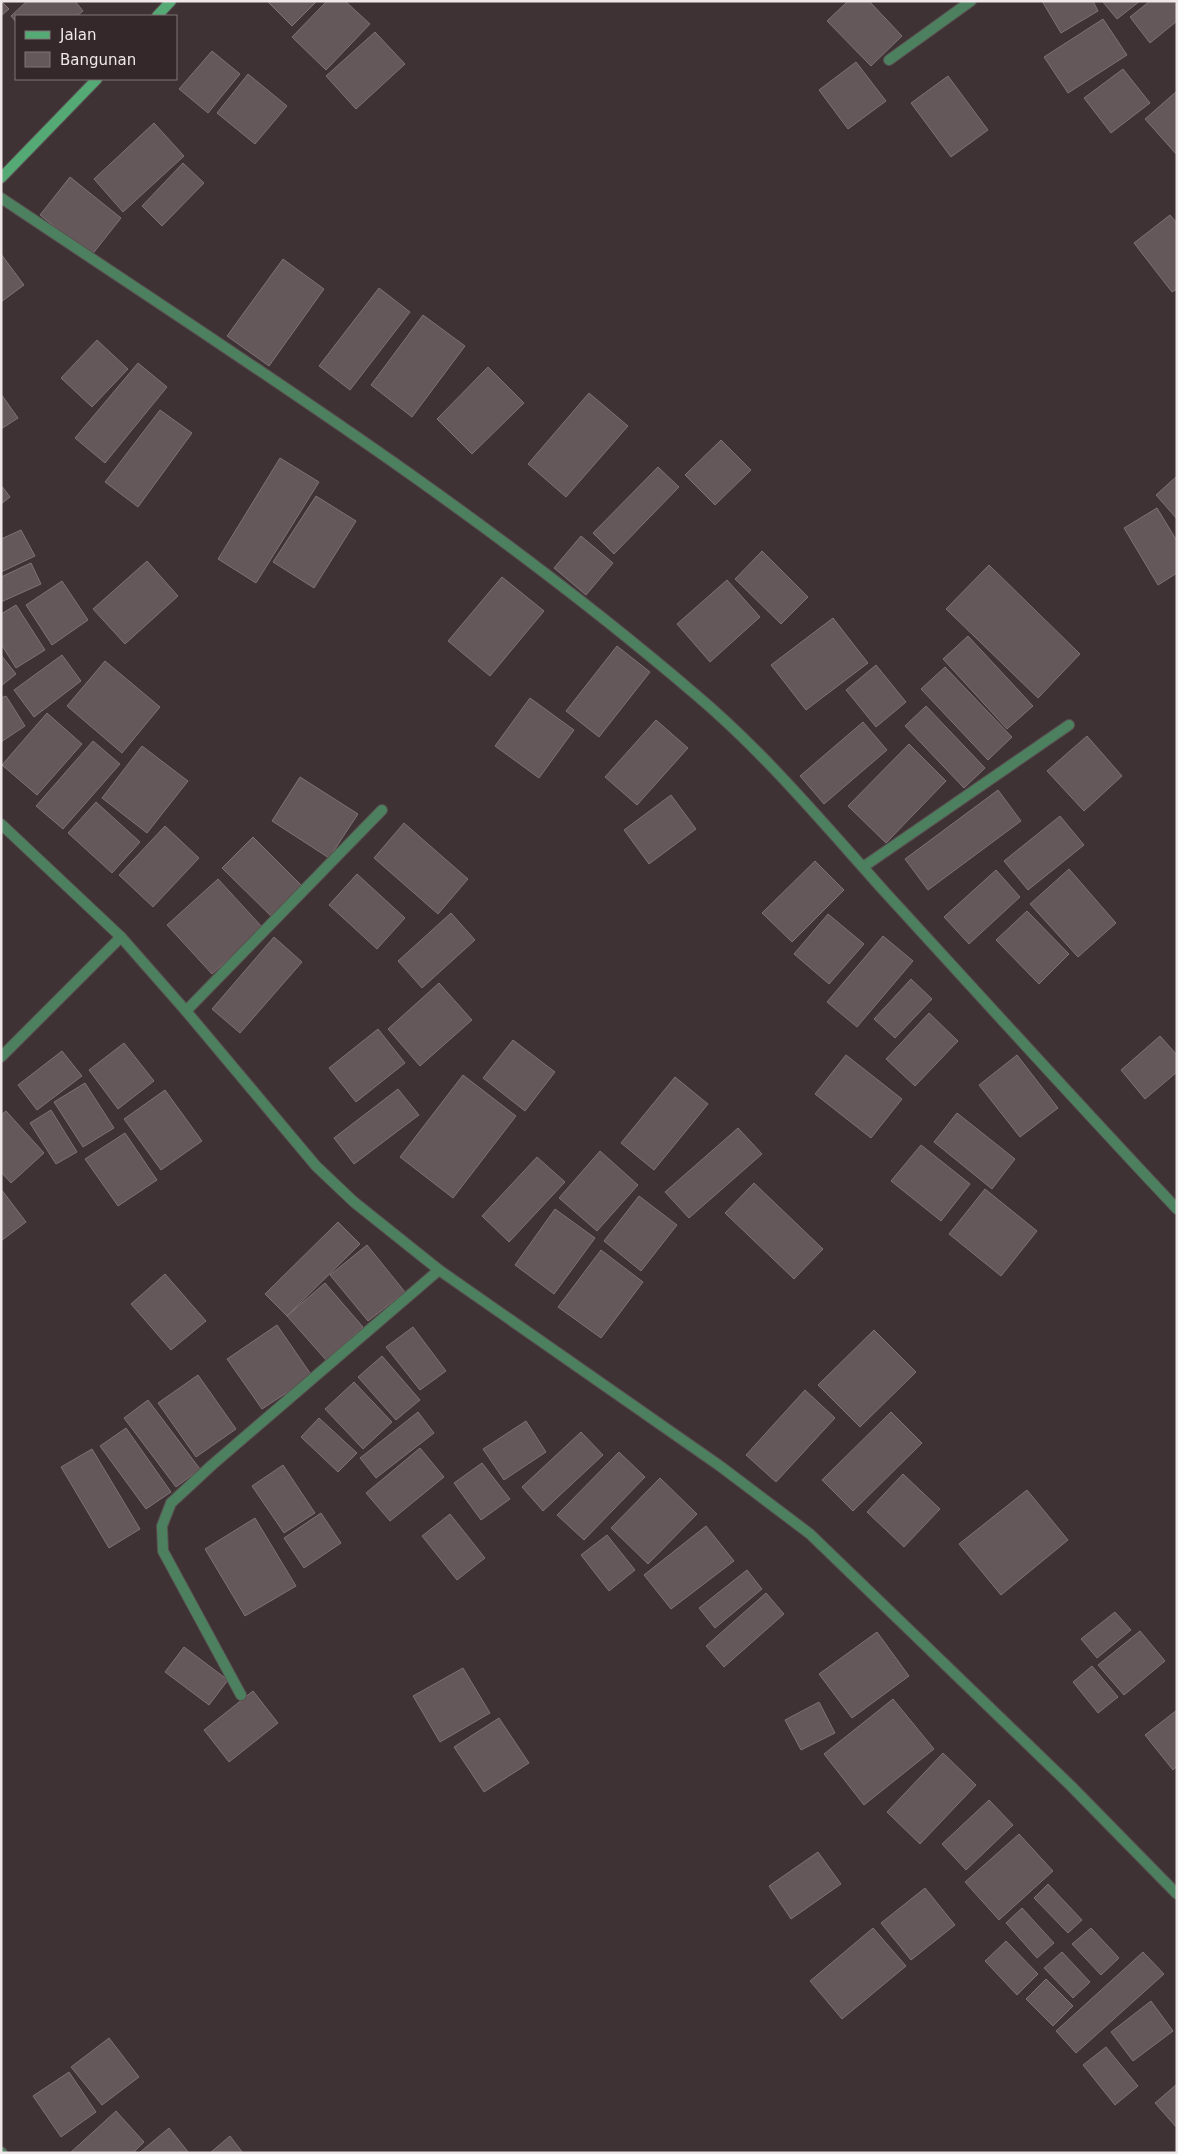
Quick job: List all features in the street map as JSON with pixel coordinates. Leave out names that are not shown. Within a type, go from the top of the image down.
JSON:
[{"type":"street","points":[[158,15],[171,1]]},
{"type":"street","points":[[890,60],[970,1]]},
{"type":"street","points":[[1,178],[96,80]]},
{"type":"street","points":[[1,198],[322,413],[518,551],[697,695],[768,762],[1177,1209]]},
{"type":"street","points":[[863,867],[1069,726]]},
{"type":"street","points":[[186,1011],[382,810]]},
{"type":"street","points":[[1,824],[121,937],[186,1011],[316,1166],[354,1202],[439,1270],[720,1466],[810,1534],[1071,1786],[1177,1894]]},
{"type":"street","points":[[1,1057],[121,937]]},
{"type":"street","points":[[241,1695],[163,1551],[162,1526],[171,1503],[212,1465],[439,1270]]},
{"type":"building","points":[[1,1],[9,9],[1,16]]},
{"type":"building","points":[[27,1],[75,1],[83,11],[78,15],[15,15],[15,21],[11,16]]},
{"type":"building","points":[[267,1],[317,1],[292,26]]},
{"type":"building","points":[[327,1],[345,1],[370,24],[326,70],[292,37]]},
{"type":"building","points":[[848,1],[869,1],[902,36],[871,66],[827,21]]},
{"type":"building","points":[[1042,1],[1093,1],[1098,11],[1061,33]]},
{"type":"building","points":[[1102,1],[1140,1],[1117,19]]},
{"type":"building","points":[[1150,1],[1177,1],[1177,21],[1150,43],[1130,17]]},
{"type":"building","points":[[1103,19],[1127,55],[1068,93],[1044,57]]},
{"type":"building","points":[[375,32],[405,64],[356,109],[326,76]]},
{"type":"building","points":[[212,51],[240,74],[208,113],[179,89]]},
{"type":"building","points":[[856,62],[886,101],[848,129],[819,90]]},
{"type":"building","points":[[1123,69],[1150,103],[1111,133],[1084,98]]},
{"type":"building","points":[[248,74],[287,106],[255,144],[217,113]]},
{"type":"building","points":[[948,76],[988,130],[951,157],[911,103]]},
{"type":"building","points":[[1177,91],[1177,155],[1145,119]]},
{"type":"building","points":[[154,123],[184,156],[123,212],[94,179]]},
{"type":"building","points":[[183,163],[204,183],[162,226],[142,206]]},
{"type":"building","points":[[70,177],[121,218],[91,256],[40,215]]},
{"type":"building","points":[[1170,215],[1177,223],[1177,289],[1172,292],[1134,243]]},
{"type":"building","points":[[1,254],[24,285],[1,302]]},
{"type":"building","points":[[283,259],[324,289],[269,366],[227,336]]},
{"type":"building","points":[[379,288],[410,312],[350,390],[319,366]]},
{"type":"building","points":[[423,315],[465,346],[412,417],[371,385]]},
{"type":"building","points":[[97,340],[128,369],[92,407],[61,378]]},
{"type":"building","points":[[138,363],[167,387],[105,463],[75,438]]},
{"type":"building","points":[[488,367],[524,403],[472,454],[437,419]]},
{"type":"building","points":[[589,393],[628,426],[566,497],[528,464]]},
{"type":"building","points":[[1,394],[18,418],[1,429]]},
{"type":"building","points":[[160,410],[192,433],[138,507],[105,482]]},
{"type":"building","points":[[721,440],[751,470],[715,505],[685,475]]},
{"type":"building","points":[[280,458],[319,482],[256,583],[218,559]]},
{"type":"building","points":[[658,467],[679,487],[614,554],[593,533]]},
{"type":"building","points":[[1177,476],[1177,519],[1156,495]]},
{"type":"building","points":[[1,485],[10,497],[1,504]]},
{"type":"building","points":[[316,496],[356,521],[314,588],[273,562]]},
{"type":"building","points":[[1157,508],[1177,541],[1177,573],[1158,585],[1124,528]]},
{"type":"building","points":[[21,530],[35,556],[1,572],[1,539]]},
{"type":"building","points":[[581,536],[613,563],[586,595],[554,568]]},
{"type":"building","points":[[762,551],[808,597],[781,624],[735,579]]},
{"type":"building","points":[[147,561],[178,596],[125,644],[93,609]]},
{"type":"building","points":[[31,563],[41,584],[1,602],[1,577]]},
{"type":"building","points":[[989,565],[1080,654],[1038,698],[946,609]]},
{"type":"building","points":[[502,577],[544,611],[490,676],[448,641]]},
{"type":"building","points":[[727,580],[760,617],[710,662],[677,624]]},
{"type":"building","points":[[62,581],[88,620],[52,645],[26,605]]},
{"type":"building","points":[[16,605],[45,650],[16,668],[1,644],[1,614]]},
{"type":"building","points":[[833,618],[868,663],[806,710],[771,665]]},
{"type":"building","points":[[968,636],[1033,706],[1007,729],[943,659]]},
{"type":"building","points":[[617,646],[650,672],[599,737],[566,711]]},
{"type":"building","points":[[1,655],[16,674],[1,686]]},
{"type":"building","points":[[62,655],[81,681],[34,717],[14,690]]},
{"type":"building","points":[[105,661],[160,707],[122,753],[67,706]]},
{"type":"building","points":[[876,665],[906,702],[876,727],[846,690]]},
{"type":"building","points":[[945,667],[1012,737],[988,760],[921,689]]},
{"type":"building","points":[[6,696],[25,726],[1,742],[1,698]]},
{"type":"building","points":[[530,698],[574,730],[539,778],[495,746]]},
{"type":"building","points":[[926,706],[985,768],[964,788],[905,726]]},
{"type":"building","points":[[47,713],[82,744],[37,795],[2,765]]},
{"type":"building","points":[[656,720],[688,748],[637,805],[605,777]]},
{"type":"building","points":[[863,722],[887,750],[824,804],[800,776]]},
{"type":"building","points":[[1087,736],[1122,776],[1084,811],[1047,771]]},
{"type":"building","points":[[93,741],[120,764],[63,829],[36,806]]},
{"type":"building","points":[[909,744],[946,781],[886,843],[848,806]]},
{"type":"building","points":[[142,746],[188,781],[147,833],[102,798]]},
{"type":"building","points":[[300,777],[358,814],[329,858],[272,821]]},
{"type":"building","points":[[998,790],[1021,821],[928,890],[905,859]]},
{"type":"building","points":[[671,795],[696,829],[649,864],[624,830]]},
{"type":"building","points":[[96,802],[140,842],[112,873],[68,833]]},
{"type":"building","points":[[1060,816],[1084,845],[1028,890],[1004,861]]},
{"type":"building","points":[[404,823],[468,879],[438,914],[374,858]]},
{"type":"building","points":[[165,826],[199,858],[153,907],[119,875]]},
{"type":"building","points":[[253,837],[303,887],[273,918],[222,868]]},
{"type":"building","points":[[815,861],[844,890],[792,942],[762,913]]},
{"type":"building","points":[[1069,869],[1116,923],[1078,957],[1030,904]]},
{"type":"building","points":[[996,870],[1020,897],[969,944],[944,917]]},
{"type":"building","points":[[357,874],[405,918],[377,949],[329,905]]},
{"type":"building","points":[[218,879],[263,928],[212,974],[167,925]]},
{"type":"building","points":[[1027,911],[1069,954],[1039,984],[996,940]]},
{"type":"building","points":[[451,913],[475,940],[422,988],[398,961]]},
{"type":"building","points":[[828,914],[864,944],[829,984],[794,954]]},
{"type":"building","points":[[883,936],[913,961],[857,1027],[827,1002]]},
{"type":"building","points":[[274,937],[302,962],[240,1033],[212,1009]]},
{"type":"building","points":[[911,979],[932,999],[895,1038],[874,1019]]},
{"type":"building","points":[[439,983],[472,1020],[420,1066],[388,1029]]},
{"type":"building","points":[[929,1013],[958,1041],[915,1086],[886,1059]]},
{"type":"building","points":[[378,1029],[405,1063],[356,1102],[329,1068]]},
{"type":"building","points":[[1160,1036],[1177,1055],[1177,1072],[1145,1099],[1121,1070]]},
{"type":"building","points":[[513,1040],[555,1072],[525,1111],[483,1078]]},
{"type":"building","points":[[124,1043],[154,1081],[118,1109],[89,1070]]},
{"type":"building","points":[[62,1051],[82,1076],[37,1110],[18,1085]]},
{"type":"building","points":[[846,1055],[902,1099],[871,1138],[815,1094]]},
{"type":"building","points":[[1017,1055],[1058,1108],[1020,1137],[979,1085]]},
{"type":"building","points":[[463,1075],[516,1116],[453,1198],[400,1157]]},
{"type":"building","points":[[675,1077],[708,1104],[654,1170],[621,1143]]},
{"type":"building","points":[[85,1083],[114,1128],[83,1147],[54,1102]]},
{"type":"building","points":[[398,1089],[419,1115],[354,1164],[334,1138]]},
{"type":"building","points":[[165,1090],[202,1141],[161,1170],[124,1119]]},
{"type":"building","points":[[51,1110],[77,1152],[56,1164],[30,1123]]},
{"type":"building","points":[[6,1111],[44,1153],[11,1183],[1,1172],[1,1115]]},
{"type":"building","points":[[957,1113],[1015,1159],[992,1189],[934,1142]]},
{"type":"building","points":[[738,1128],[762,1154],[689,1218],[665,1192]]},
{"type":"building","points":[[125,1133],[157,1180],[118,1206],[85,1159]]},
{"type":"building","points":[[921,1145],[970,1184],[941,1221],[891,1181]]},
{"type":"building","points":[[600,1151],[638,1185],[597,1231],[559,1198]]},
{"type":"building","points":[[537,1157],[565,1182],[509,1242],[482,1216]]},
{"type":"building","points":[[754,1183],[823,1249],[794,1279],[725,1213]]},
{"type":"building","points":[[1,1189],[26,1222],[1,1241]]},
{"type":"building","points":[[985,1189],[1037,1231],[1001,1276],[949,1234]]},
{"type":"building","points":[[639,1196],[677,1225],[641,1271],[604,1241]]},
{"type":"building","points":[[555,1209],[595,1238],[554,1294],[515,1265]]},
{"type":"building","points":[[338,1222],[360,1244],[287,1316],[265,1294]]},
{"type":"building","points":[[367,1245],[405,1292],[368,1321],[330,1275]]},
{"type":"building","points":[[601,1250],[643,1282],[601,1338],[558,1307]]},
{"type":"building","points":[[165,1274],[206,1321],[171,1350],[131,1304]]},
{"type":"building","points":[[325,1283],[363,1327],[326,1360],[287,1316]]},
{"type":"building","points":[[277,1325],[312,1376],[262,1409],[227,1359]]},
{"type":"building","points":[[413,1327],[446,1371],[420,1390],[386,1347]]},
{"type":"building","points":[[874,1330],[916,1372],[860,1427],[818,1385]]},
{"type":"building","points":[[382,1356],[420,1400],[396,1420],[358,1377]]},
{"type":"building","points":[[198,1375],[236,1429],[196,1457],[158,1403]]},
{"type":"building","points":[[354,1382],[392,1422],[363,1449],[325,1409]]},
{"type":"building","points":[[805,1390],[835,1418],[776,1482],[746,1455]]},
{"type":"building","points":[[148,1400],[200,1469],[176,1487],[124,1418]]},
{"type":"building","points":[[418,1412],[434,1433],[376,1478],[360,1458]]},
{"type":"building","points":[[891,1412],[922,1443],[853,1511],[822,1480]]},
{"type":"building","points":[[319,1418],[357,1453],[338,1472],[301,1437]]},
{"type":"building","points":[[526,1421],[546,1452],[504,1480],[483,1449]]},
{"type":"building","points":[[126,1428],[171,1492],[146,1509],[100,1446]]},
{"type":"building","points":[[581,1432],[603,1455],[543,1511],[522,1487]]},
{"type":"building","points":[[420,1448],[444,1477],[390,1521],[366,1493]]},
{"type":"building","points":[[92,1449],[140,1529],[109,1548],[61,1467]]},
{"type":"building","points":[[619,1452],[645,1477],[584,1540],[557,1515]]},
{"type":"building","points":[[482,1463],[510,1499],[481,1520],[454,1483]]},
{"type":"building","points":[[283,1465],[315,1513],[284,1533],[252,1486]]},
{"type":"building","points":[[903,1474],[940,1509],[904,1547],[867,1512]]},
{"type":"building","points":[[660,1478],[697,1514],[648,1564],[611,1528]]},
{"type":"building","points":[[1027,1490],[1068,1540],[1001,1595],[959,1544]]},
{"type":"building","points":[[321,1513],[341,1543],[304,1568],[284,1538]]},
{"type":"building","points":[[450,1514],[485,1558],[457,1580],[422,1536]]},
{"type":"building","points":[[255,1518],[296,1586],[245,1616],[205,1549]]},
{"type":"building","points":[[706,1526],[734,1561],[671,1609],[644,1575]]},
{"type":"building","points":[[607,1535],[635,1570],[609,1591],[581,1555]]},
{"type":"building","points":[[747,1570],[762,1589],[715,1628],[699,1608]]},
{"type":"building","points":[[766,1593],[784,1614],[724,1667],[706,1646]]},
{"type":"building","points":[[1115,1612],[1131,1630],[1097,1658],[1081,1639]]},
{"type":"building","points":[[1140,1631],[1165,1661],[1124,1695],[1098,1665]]},
{"type":"building","points":[[877,1632],[909,1676],[852,1718],[819,1674]]},
{"type":"building","points":[[184,1647],[228,1680],[209,1705],[165,1672]]},
{"type":"building","points":[[1092,1666],[1118,1697],[1098,1713],[1073,1682]]},
{"type":"building","points":[[463,1668],[490,1713],[440,1742],[413,1696]]},
{"type":"building","points":[[253,1691],[278,1723],[229,1762],[204,1730]]},
{"type":"building","points":[[893,1699],[934,1749],[864,1805],[824,1754]]},
{"type":"building","points":[[819,1702],[835,1733],[801,1750],[785,1720]]},
{"type":"building","points":[[1177,1710],[1177,1766],[1173,1770],[1145,1735]]},
{"type":"building","points":[[499,1718],[529,1763],[484,1792],[454,1747]]},
{"type":"building","points":[[943,1753],[976,1785],[920,1844],[887,1812]]},
{"type":"building","points":[[989,1800],[1013,1825],[966,1870],[942,1844]]},
{"type":"building","points":[[1019,1834],[1053,1871],[999,1920],[965,1882]]},
{"type":"building","points":[[818,1852],[841,1884],[791,1919],[769,1886]]},
{"type":"building","points":[[1048,1884],[1082,1920],[1068,1933],[1034,1898]]},
{"type":"building","points":[[925,1888],[955,1925],[911,1960],[881,1923]]},
{"type":"building","points":[[1022,1908],[1054,1943],[1037,1958],[1006,1923]]},
{"type":"building","points":[[873,1928],[906,1966],[842,2019],[810,1981]]},
{"type":"building","points":[[1091,1928],[1119,1958],[1101,1975],[1072,1944]]},
{"type":"building","points":[[1006,1941],[1038,1974],[1017,1995],[985,1961]]},
{"type":"building","points":[[1062,1952],[1090,1982],[1073,1998],[1044,1968]]},
{"type":"building","points":[[1143,1952],[1164,1974],[1076,2053],[1056,2031]]},
{"type":"building","points":[[1046,1979],[1073,2006],[1053,2026],[1026,1999]]},
{"type":"building","points":[[1151,2001],[1173,2031],[1133,2061],[1111,2032]]},
{"type":"building","points":[[109,2038],[139,2077],[102,2105],[71,2067]]},
{"type":"building","points":[[1106,2047],[1138,2086],[1115,2105],[1083,2065]]},
{"type":"building","points":[[69,2072],[96,2112],[61,2137],[33,2096]]},
{"type":"building","points":[[1177,2084],[1177,2128],[1155,2103]]},
{"type":"building","points":[[116,2111],[144,2142],[133,2153],[70,2153]]},
{"type":"building","points":[[169,2128],[189,2153],[139,2153]]},
{"type":"building","points":[[230,2136],[243,2153],[210,2153]]}]
